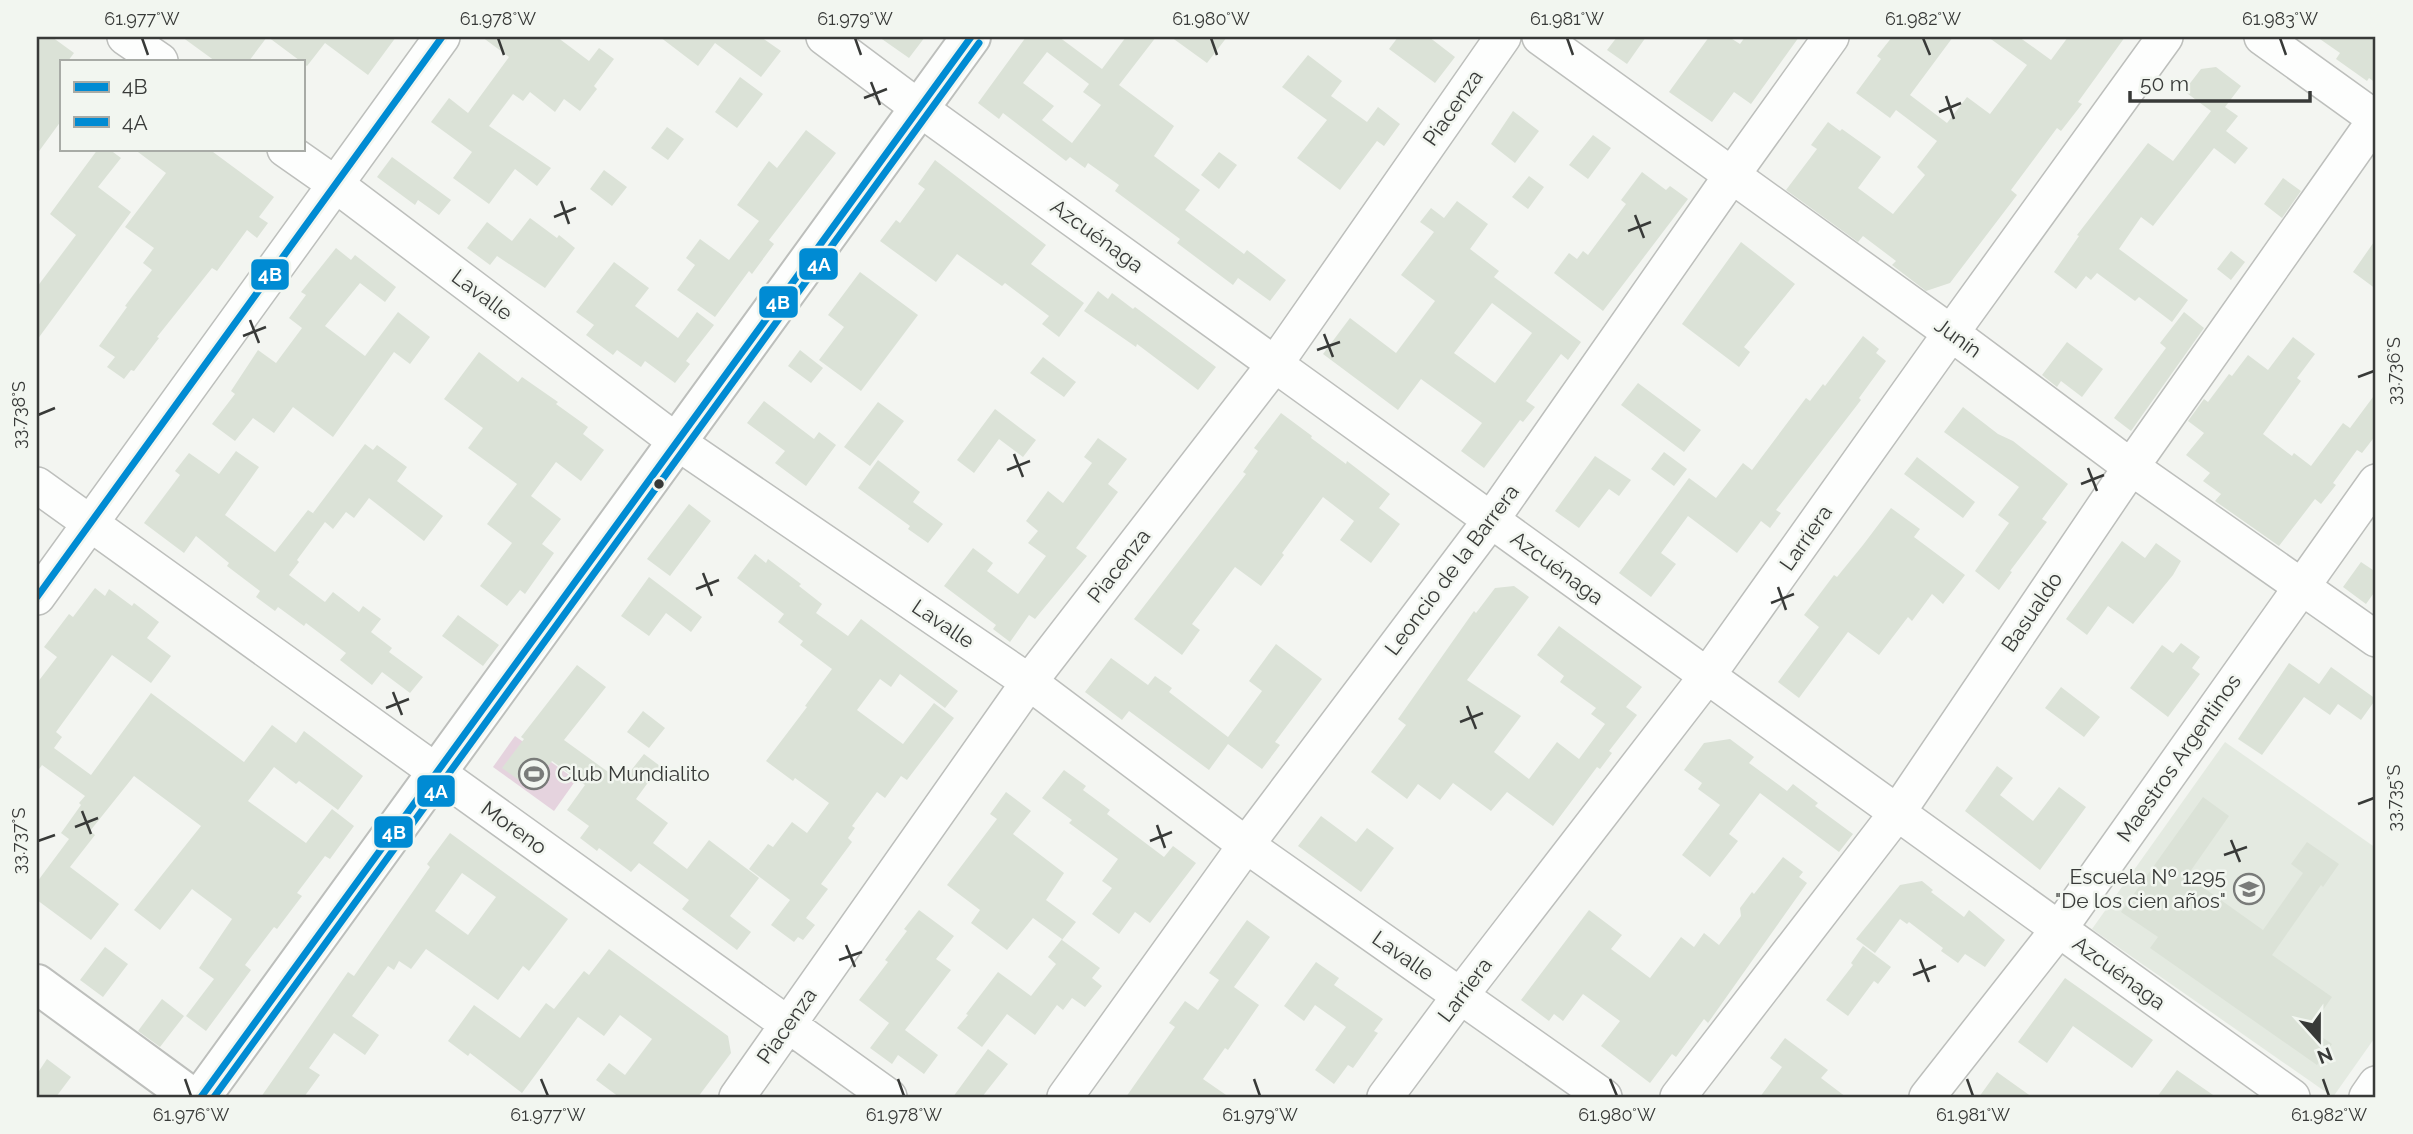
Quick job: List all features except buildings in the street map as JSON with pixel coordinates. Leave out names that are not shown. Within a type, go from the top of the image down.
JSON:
[{"type":"main road","points":[[201,1097],[971,37]]},
{"type":"main road","points":[[37,984],[181,1090],[185,1097]]},
{"type":"main road","points":[[37,1016],[148,1097]]},
{"type":"street","points":[[125,37],[159,60]]},
{"type":"street","points":[[37,597],[442,37]]},
{"type":"street","name":"Azcuénaga","points":[[824,37],[2292,1097]]},
{"type":"street","name":"Piacenza","points":[[737,1097],[1029,682],[1275,364],[1503,37]]},
{"type":"street","name":"Junín","points":[[1540,37],[1951,333],[2131,467],[2376,639]]},
{"type":"street","name":"Leoncio de la Barrera","points":[[1065,1097],[1246,845],[1491,520],[1831,37]]},
{"type":"street","name":"Larriera","points":[[1385,1097],[1707,676],[2165,37]]},
{"type":"street","points":[[2262,37],[2376,119]]},
{"type":"street","name":"Basualdo","points":[[1678,1097],[1897,813],[2131,467],[2376,119]]},
{"type":"street","name":"Lavalle","points":[[286,150],[677,442],[1029,682],[1246,845],[1604,1097]]},
{"type":"street","name":"Maestros Argentinos","points":[[1944,1091],[2376,482]]},
{"type":"street","name":"Moreno","points":[[37,485],[890,1097]]},
{"type":"street","points":[[2367,1097],[2376,1084]]},
{"type":"shaded area","name":"Club Mundialito","points":[[515,736],[576,780],[554,811],[493,767]]},
{"type":"shaded area","name":"Escuela Nº 1295 \"De los cien años\"","points":[[2225,742],[2376,848],[2376,1036],[2333,1097],[2092,929]]},
{"type":"transit line","name":"4B","points":[[37,597],[442,37]]},
{"type":"transit line","name":"4B","points":[[201,1097],[971,37]]},
{"type":"transit line","name":"4A","points":[[214,1097],[979,43]]},
{"type":"place","name":"Club Mundialito","points":[[534,774]]},
{"type":"place","name":"Escuela Nº 1295 \"De los cien años\"","points":[[2249,889]]}]
